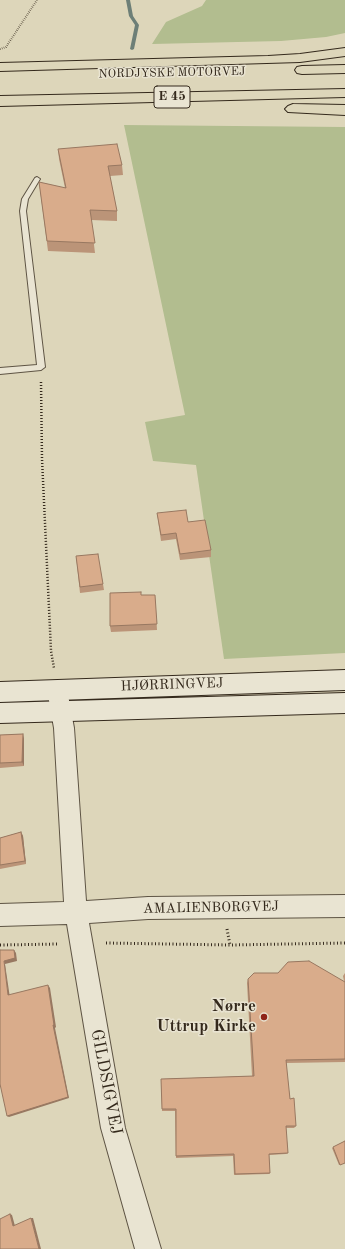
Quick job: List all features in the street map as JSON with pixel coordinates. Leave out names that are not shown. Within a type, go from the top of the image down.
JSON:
[{"type":"highway","points":[[0,67],[268,60],[300,58],[345,52]]},
{"type":"highway","name":"NORDJYSKE MOTORVEJ","points":[[0,78],[345,69]]},
{"type":"highway","name":"NORDJYSKE MOTORVEJ","points":[[0,102],[345,93]]},
{"type":"highway","points":[[0,113],[192,108],[345,110]]},
{"type":"main road","name":"HJØRRINGVEJ","points":[[0,692],[345,680]]},
{"type":"main road","name":"HJØRRINGVEJ","points":[[0,713],[345,704]]},
{"type":"street","points":[[57,689],[64,728],[76,913]]},
{"type":"street","name":"AMALIENBORGVEJ","points":[[0,915],[76,913],[148,908],[345,906]]},
{"type":"street","name":"GILDSIGVEJ","points":[[76,913],[113,1128],[148,1249]]},
{"type":"lane","points":[[0,371],[41,367],[23,211],[25,200],[36,179]]},
{"type":"path","points":[[0,49],[6,47],[37,0]]},
{"type":"path","points":[[41,367],[42,459],[51,651],[57,689]]},
{"type":"path","points":[[0,945],[82,943],[230,945],[345,943]]},
{"type":"green space","points":[[206,0],[345,0],[345,33],[326,37],[281,41],[152,44],[166,22],[202,6]]},
{"type":"green space","points":[[124,125],[345,127],[345,653],[224,659],[196,465],[153,461],[145,422],[185,415]]},
{"type":"building","points":[[117,144],[122,165],[108,166],[117,211],[90,210],[95,243],[47,241],[39,182],[66,188],[58,149]]},
{"type":"building","points":[[186,510],[188,522],[205,520],[211,550],[180,554],[176,533],[161,535],[157,513]]},
{"type":"building","points":[[98,554],[103,584],[80,587],[76,556]]},
{"type":"building","points":[[141,592],[141,595],[155,595],[157,624],[110,626],[110,593]]},
{"type":"building","points":[[23,734],[22,762],[0,763],[0,735]]},
{"type":"building","points":[[21,832],[25,861],[0,865],[0,838]]},
{"type":"building","points":[[0,950],[14,950],[15,958],[4,961],[8,995],[48,985],[53,1025],[68,1097],[7,1116],[0,1084]]},
{"type":"building","points":[[309,961],[345,982],[345,1059],[286,1060],[290,1099],[294,1098],[296,1126],[286,1126],[288,1153],[269,1154],[270,1173],[235,1174],[234,1154],[176,1156],[176,1109],[162,1109],[161,1079],[254,1076],[248,979],[254,973],[278,973],[288,962]]},
{"type":"building","points":[[345,1141],[345,1163],[340,1165],[333,1147]]},
{"type":"building","points":[[10,1214],[13,1226],[31,1218],[39,1249],[0,1249],[0,1219]]},
{"type":"waterway","points":[[128,0],[131,16],[137,25],[132,49]]},
{"type":"place","name":"Nørre Uttrup Kirke","points":[[264,1017]]}]
